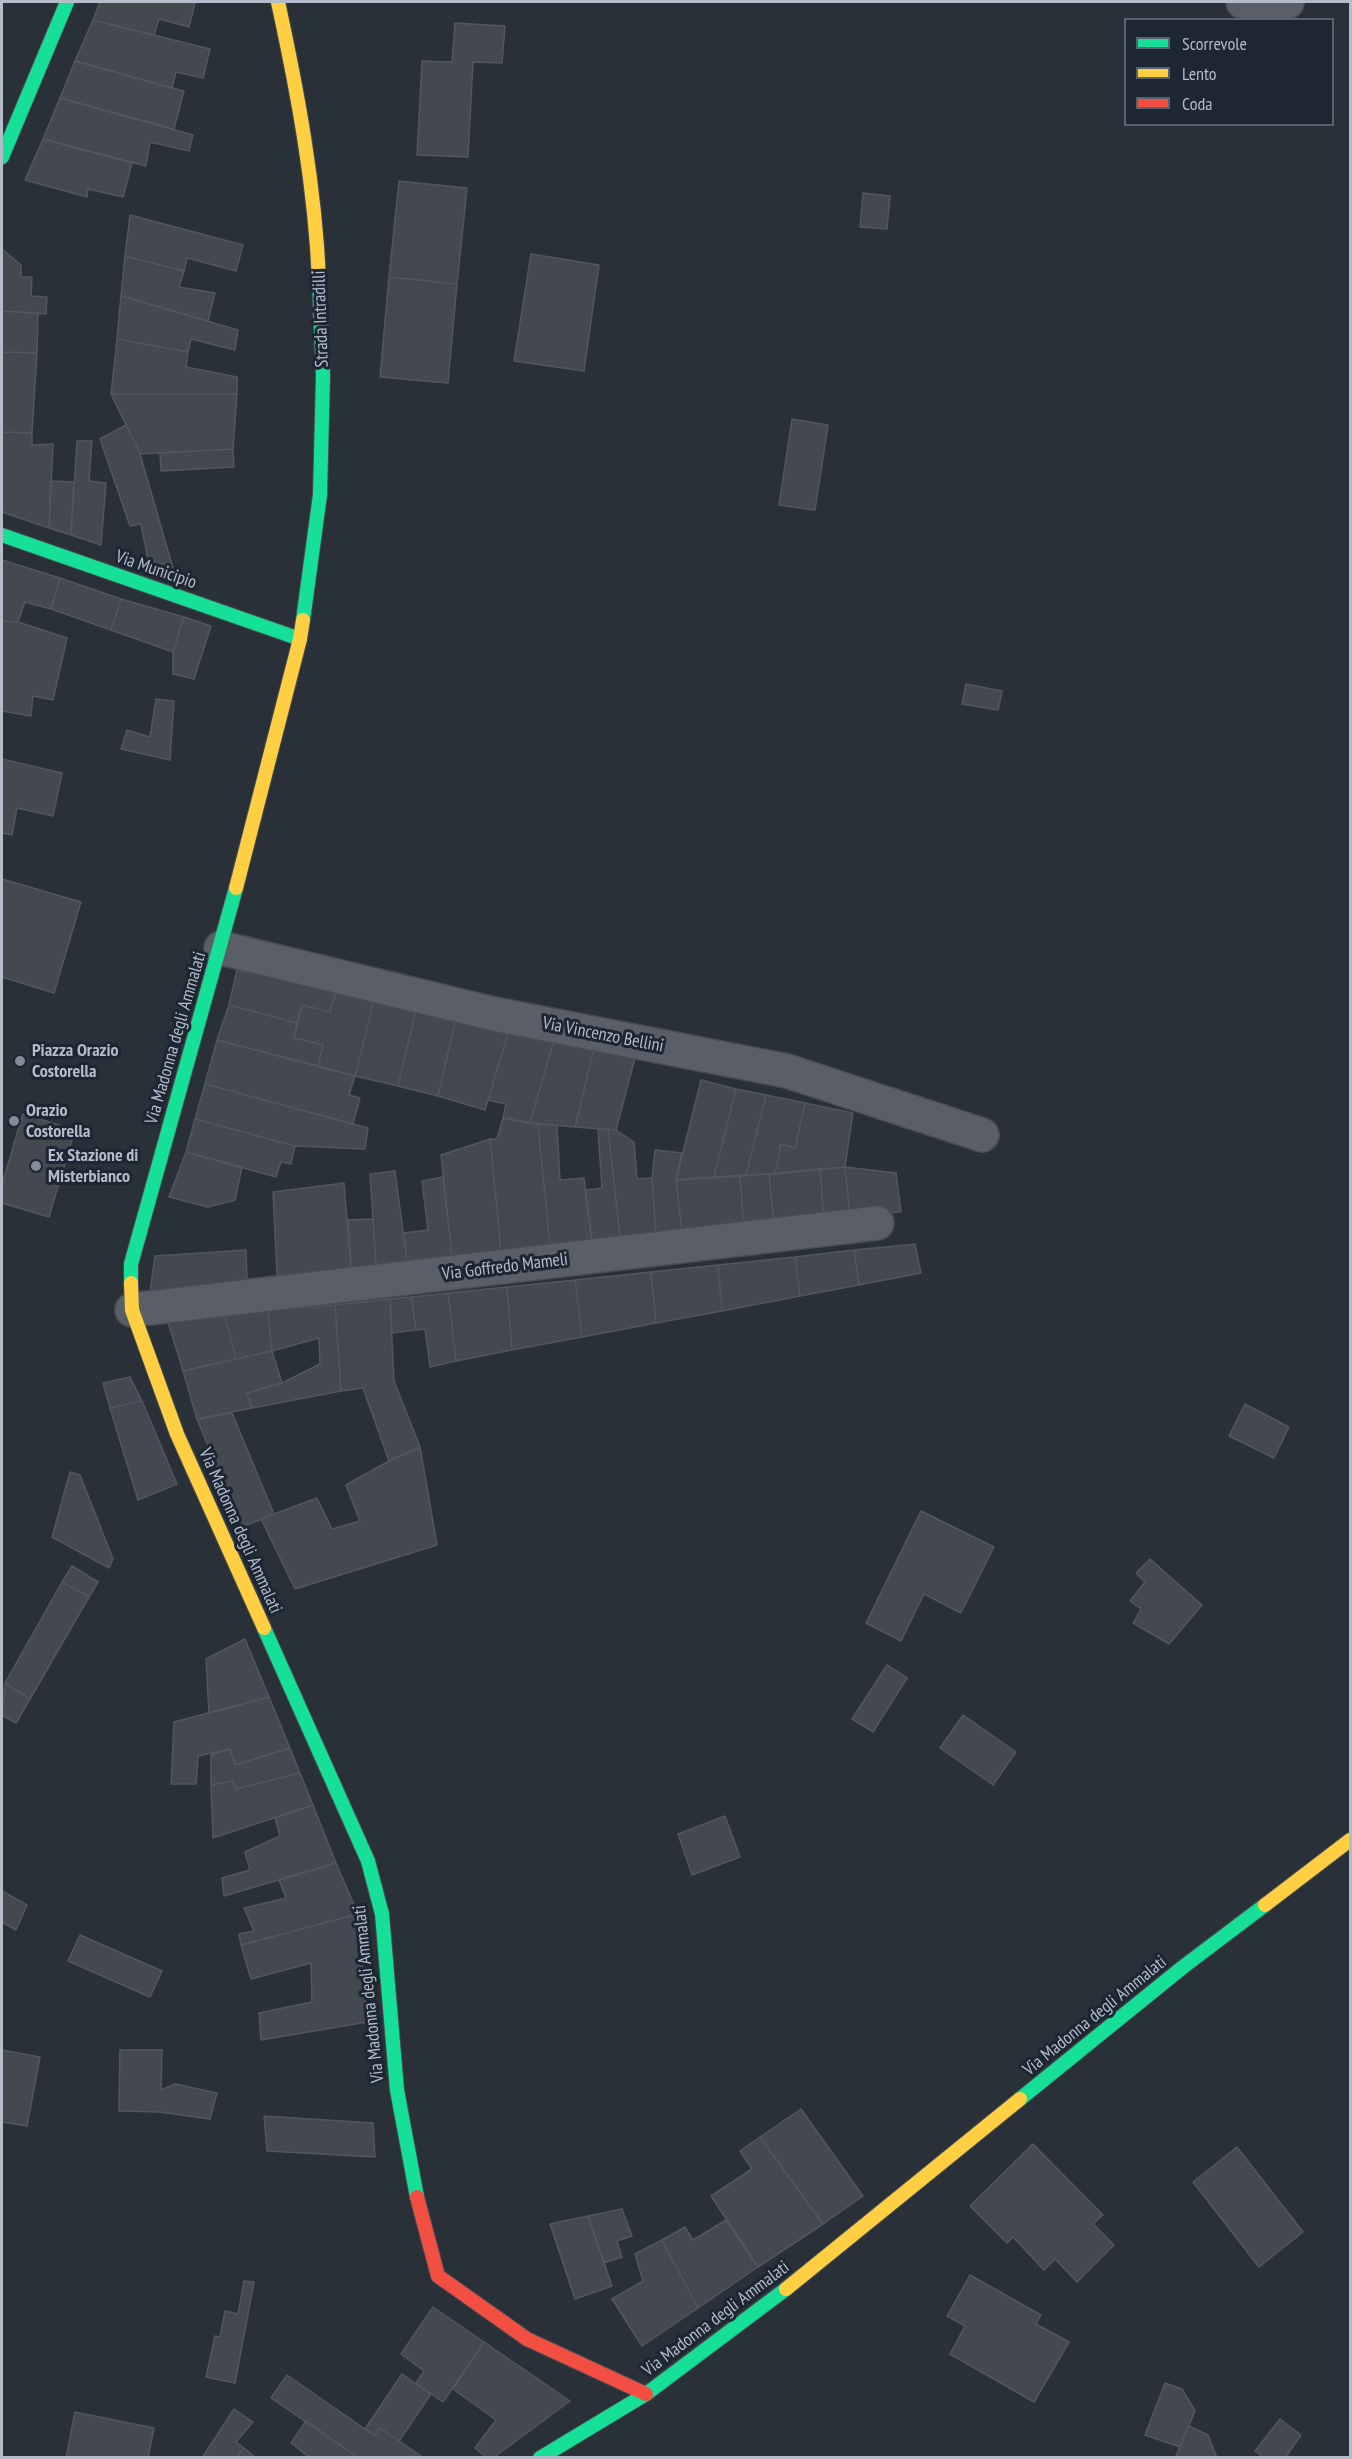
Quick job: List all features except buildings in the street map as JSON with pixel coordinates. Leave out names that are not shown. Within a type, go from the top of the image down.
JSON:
[{"type":"street","points":[[2,158],[67,2]]},
{"type":"street","name":"Strada Intradilli","points":[[278,2],[300,104],[317,230],[323,376],[320,495],[300,639]]},
{"type":"street","points":[[1243,2],[1287,2]]},
{"type":"street","name":"Via Municipio","points":[[2,535],[300,639]]},
{"type":"street","name":"Via Madonna degli Ammalati","points":[[300,639],[221,948],[131,1264],[132,1310],[177,1434],[368,1861],[382,1914],[397,2090],[415,2191],[438,2276],[527,2339],[646,2394],[806,2274],[1183,1967],[1350,1840]]},
{"type":"street","name":"Via Vincenzo Bellini","points":[[221,948],[494,1014],[787,1071],[982,1135]]},
{"type":"street","name":"Via Goffredo Mameli","points":[[132,1310],[877,1223]]},
{"type":"street","points":[[540,2457],[646,2394]]},
{"type":"traffic: fast","points":[[2,157],[67,2]]},
{"type":"traffic: fast","points":[[303,620],[320,495],[323,376],[319,280]]},
{"type":"traffic: fast","points":[[2,535],[300,639]]},
{"type":"traffic: fast","points":[[131,1283],[131,1264],[236,888]]},
{"type":"traffic: fast","points":[[264,1628],[368,1861],[382,1914],[397,2090],[417,2197]]},
{"type":"traffic: fast","points":[[1020,2099],[1183,1967],[1265,1905]]},
{"type":"traffic: fast","points":[[540,2458],[646,2394],[786,2289]]},
{"type":"traffic: slow","points":[[278,2],[305,140],[314,210],[319,280]]},
{"type":"traffic: slow","points":[[236,888],[303,620]]},
{"type":"traffic: slow","points":[[131,1283],[132,1310],[177,1434],[264,1628]]},
{"type":"traffic: slow","points":[[1265,1905],[1350,1840]]},
{"type":"traffic: slow","points":[[786,2289],[1020,2099]]},
{"type":"traffic: jam","points":[[417,2197],[438,2276],[527,2339],[646,2394]]},
{"type":"place","name":"Piazza Orazio Costorella","points":[[20,1061]]},
{"type":"place","name":"Orazio Costorella","points":[[14,1121]]},
{"type":"place","name":"Ex Stazione di Misterbianco","points":[[36,1166]]}]
